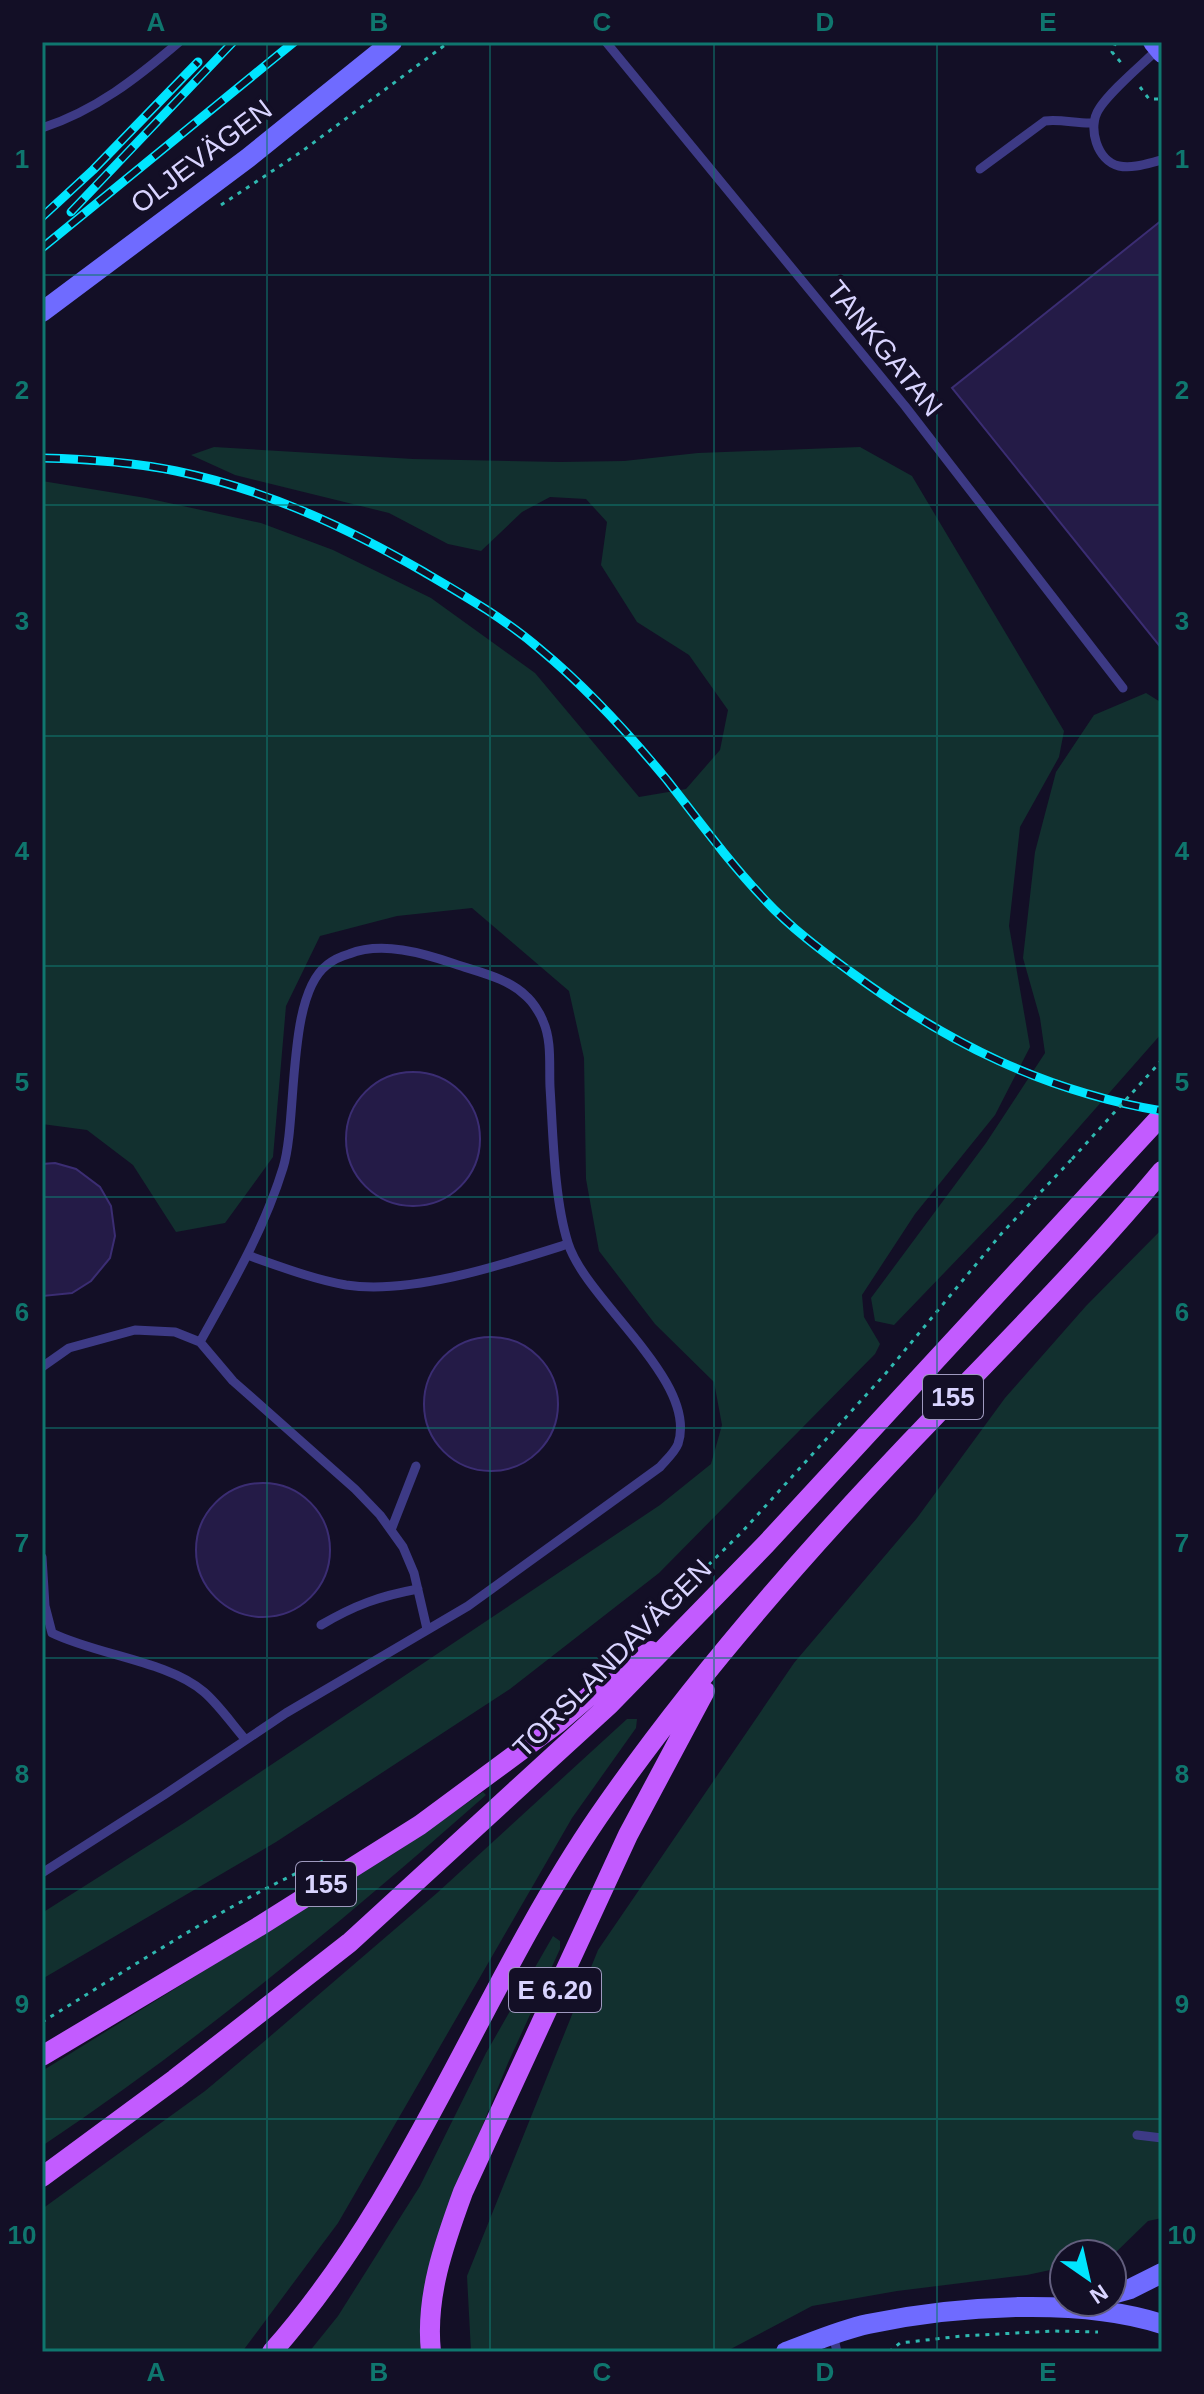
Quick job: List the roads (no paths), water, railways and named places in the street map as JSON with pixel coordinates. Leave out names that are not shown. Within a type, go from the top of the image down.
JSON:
[{"type":"main road","name":"TORSLANDAVÄGEN","points":[[42,2177],[175,2079],[349,1943],[528,1781],[684,1630],[1162,1115]]},
{"type":"main road","name":"155","points":[[272,2352],[299,2322],[385,2198],[532,1923],[598,1817],[729,1645],[883,1472],[1135,1204],[1162,1171]]},
{"type":"main road","name":"155","points":[[42,2056],[258,1927],[420,1825],[558,1723],[615,1674],[684,1630]]},
{"type":"main road","name":"E 6.20","points":[[431,2352],[432,2294],[443,2245],[463,2192],[628,1835],[729,1645]]},
{"type":"street","name":"OLJEVÄGEN","points":[[42,312],[248,158],[392,42]]},
{"type":"street","points":[[1128,2289],[1162,2273]]},
{"type":"street","points":[[786,2352],[835,2343],[900,2318],[1048,2305]]},
{"type":"street","points":[[1128,2315],[1162,2324]]},
{"type":"lane","points":[[42,128],[100,104],[145,72],[179,42]]},
{"type":"lane","name":"TANKGATAN","points":[[606,42],[905,406],[1123,688]]},
{"type":"lane","points":[[1159,47],[1103,104],[1094,123],[1096,144],[1104,156],[1118,166],[1162,160]]},
{"type":"lane","points":[[980,169],[1045,121],[1058,119],[1094,123]]},
{"type":"lane","points":[[42,1873],[245,1739],[468,1606],[660,1467],[678,1447],[681,1429],[676,1405],[665,1378],[585,1273],[568,1244],[559,1194],[549,1046],[543,1021],[527,996],[503,981],[435,957],[386,947],[351,953],[326,965],[311,987],[300,1031],[285,1164],[247,1255],[200,1342]]},
{"type":"lane","points":[[247,1255],[297,1273],[348,1285],[394,1286],[456,1275],[568,1244]]},
{"type":"lane","points":[[42,1367],[69,1348],[135,1330],[175,1332],[200,1342],[233,1381],[355,1489],[391,1530],[403,1547],[418,1589],[427,1629]]},
{"type":"lane","points":[[391,1530],[416,1466]]},
{"type":"lane","points":[[42,1557],[45,1606],[52,1633],[75,1644],[180,1677],[204,1692],[245,1739]]},
{"type":"lane","points":[[321,1625],[350,1607],[380,1596],[418,1589]]},
{"type":"lane","points":[[42,1640],[52,1633]]},
{"type":"lane","points":[[1137,2135],[1162,2138]]},
{"type":"railway","points":[[71,212],[233,42]]},
{"type":"railway","points":[[42,248],[294,42]]},
{"type":"railway","points":[[42,217],[93,170],[198,62]]},
{"type":"railway","points":[[42,458],[143,465],[241,488],[304,511],[424,572],[513,628],[575,680],[638,746],[765,900],[796,930],[852,973],[924,1021],[999,1061],[1077,1091],[1162,1111]]}]
